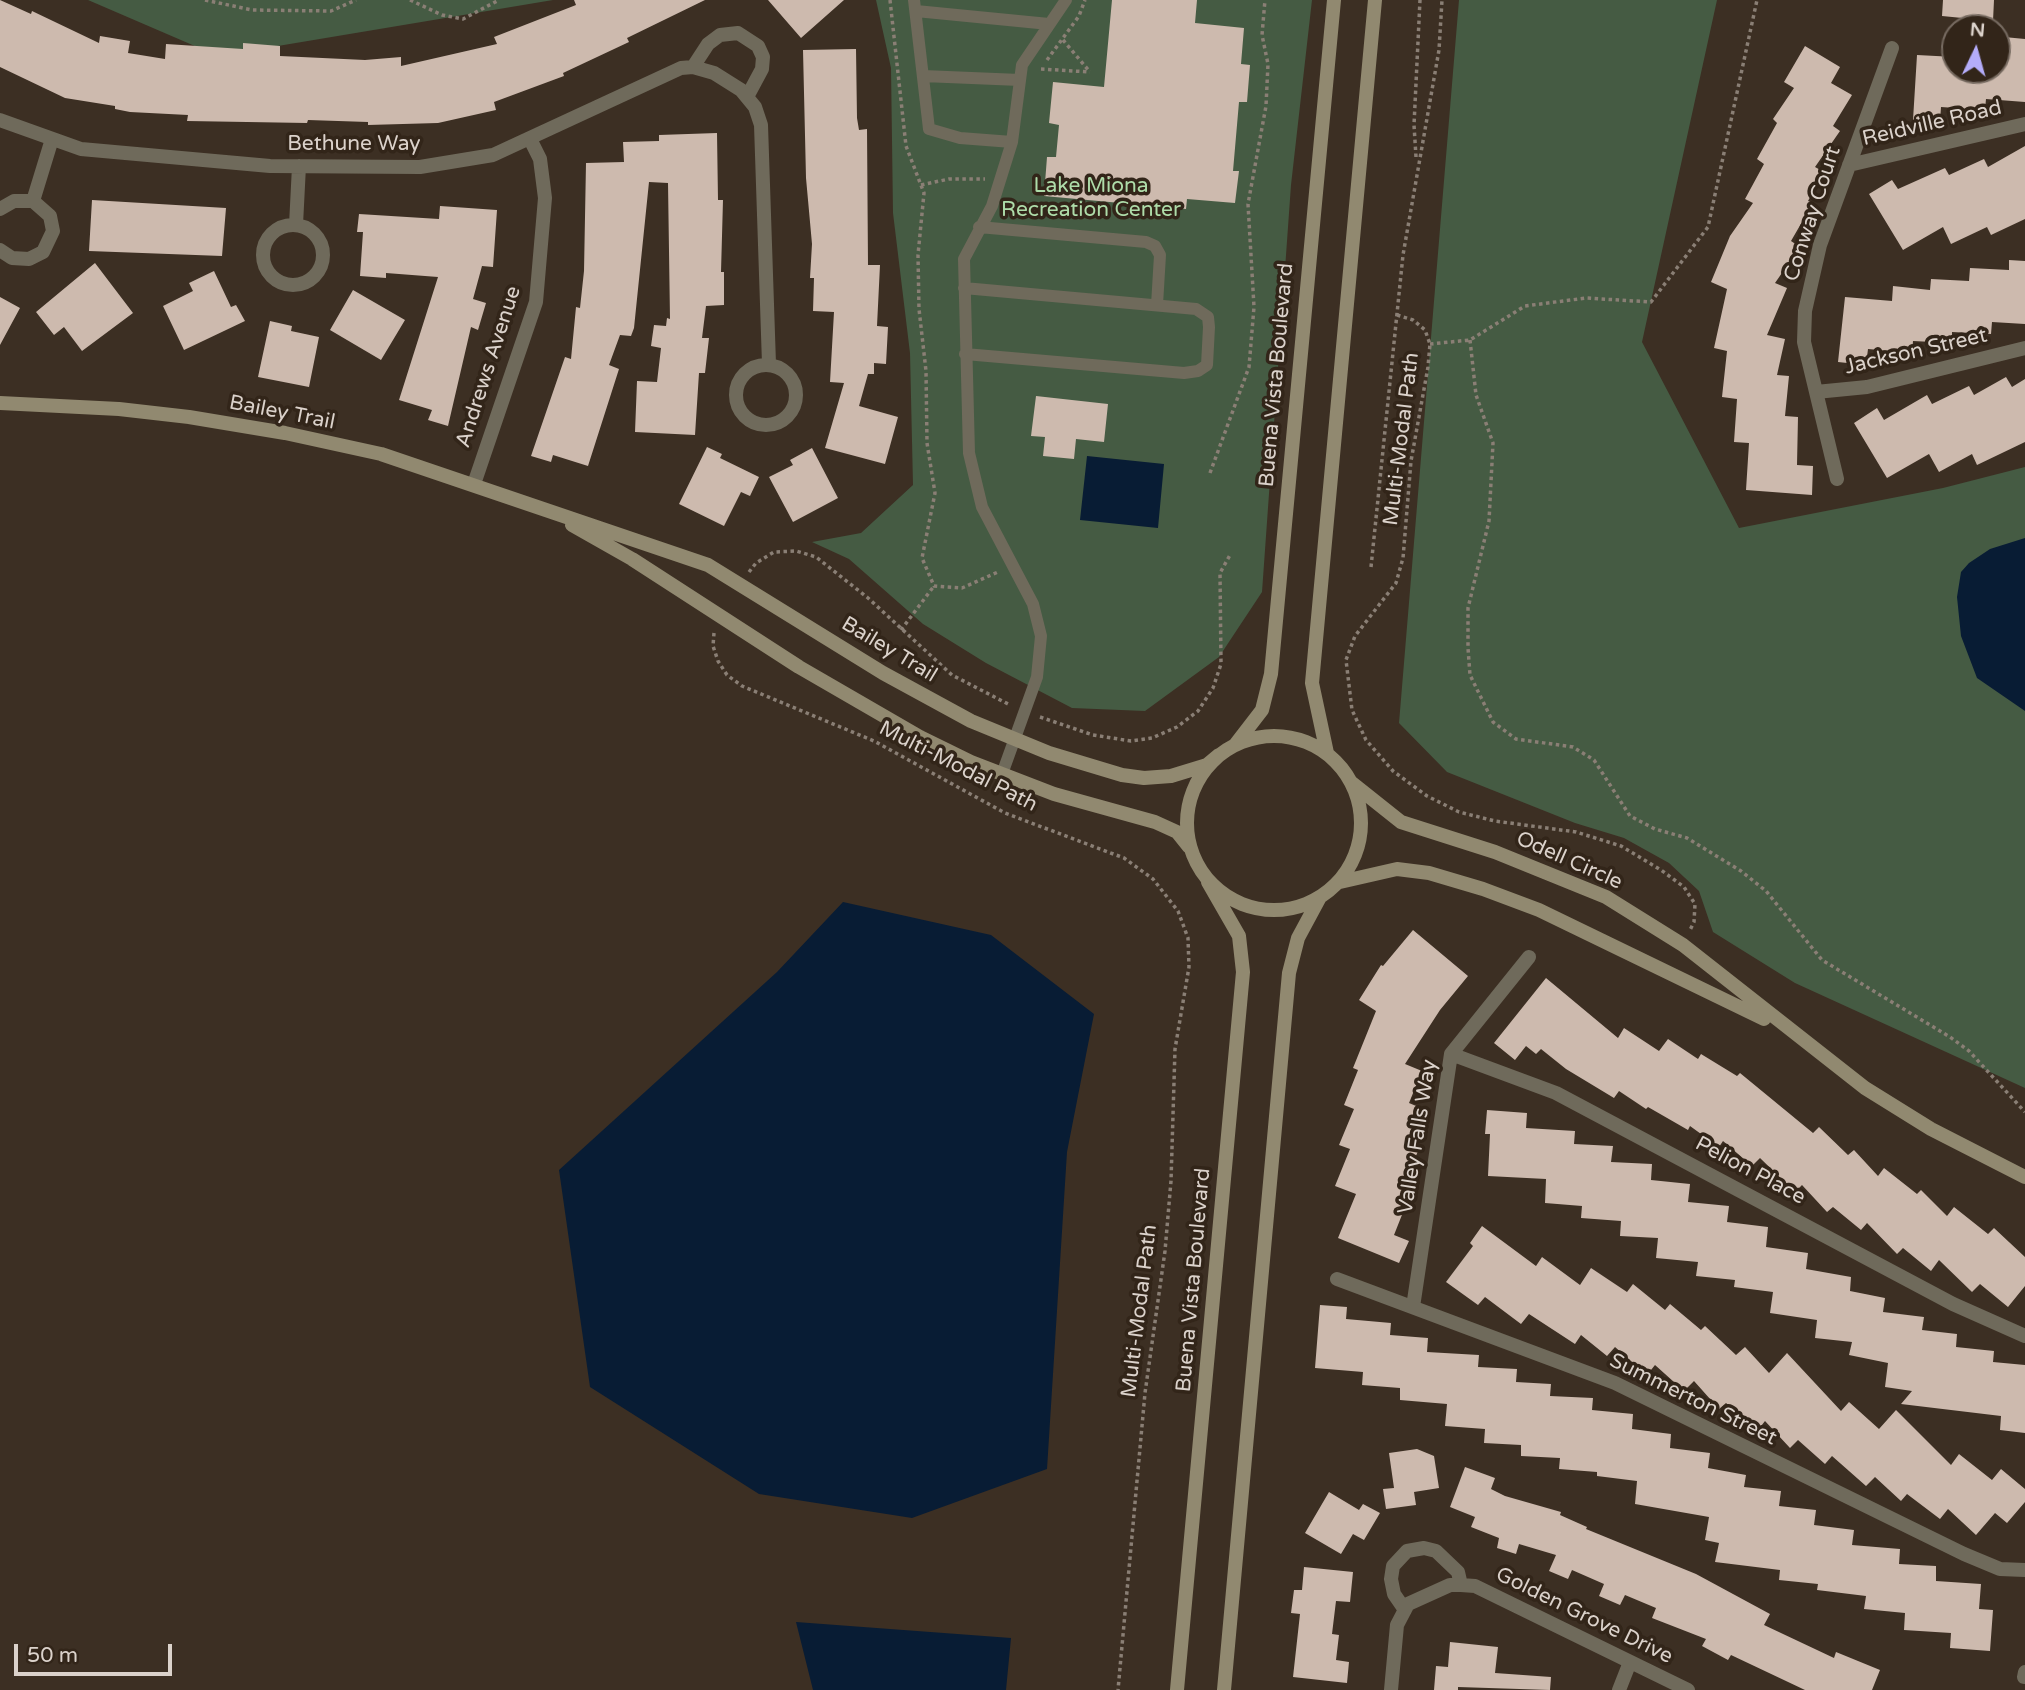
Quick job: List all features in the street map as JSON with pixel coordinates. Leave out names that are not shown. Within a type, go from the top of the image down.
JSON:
[{"type":"main road","name":"Buena Vista Boulevard","points":[[1235,745],[1262,710],[1270,674],[1334,0]]},
{"type":"main road","name":"Buena Vista Boulevard","points":[[1326,753],[1312,683],[1375,0]]},
{"type":"main road","name":"Bailey Trail","points":[[0,403],[131,410],[285,433],[381,454],[675,551],[741,582],[883,673],[971,721],[1062,757],[1122,775],[1144,778],[1171,776],[1207,765],[1219,755]]},
{"type":"main road","name":"Bailey Trail","points":[[547,510],[865,707],[930,742],[1054,794],[1155,822],[1177,832],[1189,847]]},
{"type":"main road","name":"Buena Vista Boulevard","points":[[1177,1690],[1243,972],[1239,936],[1208,882],[1189,847],[1186,821],[1190,796],[1202,773],[1219,755],[1235,745],[1258,737],[1282,736],[1305,742],[1326,753],[1352,783],[1361,808],[1362,834],[1354,860],[1340,882],[1319,899],[1291,910],[1261,910],[1232,901],[1208,882]]},
{"type":"main road","name":"Odell Circle","points":[[1352,783],[1401,822],[1495,852],[1606,897],[1683,945],[1865,1088],[1931,1129],[2025,1177]]},
{"type":"main road","name":"Odell Circle","points":[[1340,882],[1397,869],[1429,873],[1483,889],[1539,910],[1788,1030]]},
{"type":"main road","name":"Buena Vista Boulevard","points":[[1224,1690],[1289,973],[1298,938],[1319,899]]},
{"type":"street","points":[[747,97],[762,69],[763,57],[758,46],[738,33],[720,35],[708,44],[693,67],[714,73],[747,97],[755,107],[761,125],[769,365]]},
{"type":"street","name":"Conway Court","points":[[1837,479],[1804,342],[1805,311],[1820,245],[1892,48]]},
{"type":"street","name":"Bethune Way","points":[[0,120],[81,149],[299,166],[420,167],[493,155],[681,68],[693,67]]},
{"type":"street","name":"Reidville Road","points":[[1849,165],[2025,124]]},
{"type":"street","points":[[33,201],[51,139]]},
{"type":"street","name":"Andrews Avenue","points":[[474,484],[536,302],[544,198],[540,159],[530,139]]},
{"type":"street","points":[[296,225],[299,166]]},
{"type":"street","points":[[0,209],[14,201],[33,201],[50,216],[53,231],[48,246],[37,257],[22,260],[0,250]]},
{"type":"street","points":[[296,225],[305,227],[318,238],[324,254],[314,277],[299,285],[290,286],[280,283],[266,271],[262,252],[265,243],[278,229],[296,225]]},
{"type":"street","name":"Jackson Street","points":[[1816,392],[1867,387],[2025,348]]},
{"type":"street","points":[[769,365],[791,377],[796,394],[787,416],[772,425],[762,425],[745,417],[739,410],[735,391],[738,382],[750,368],[769,365]]},
{"type":"street","name":"Valley Falls Way","points":[[1413,1307],[1451,1054],[1529,957]]},
{"type":"street","name":"Pelion Place","points":[[1451,1054],[1556,1093],[1952,1304],[2025,1336]]},
{"type":"street","name":"Summerton Street","points":[[1337,1279],[1615,1383],[1964,1554],[2000,1569],[2025,1570]]},
{"type":"street","name":"Golden Grove Drive","points":[[1461,1585],[1458,1572],[1436,1551],[1424,1548],[1407,1551],[1393,1566],[1391,1579],[1394,1594],[1405,1610],[1408,1604],[1440,1590],[1461,1585],[1475,1587],[1688,1690]]},
{"type":"street","points":[[1391,1690],[1397,1625],[1405,1610]]},
{"type":"street","points":[[1619,1690],[1630,1662]]},
{"type":"lane","points":[[1002,774],[1037,677],[1041,636],[1033,604],[982,507],[970,453],[964,259],[1000,184],[1012,142],[1022,65],[1066,0]]},
{"type":"lane","points":[[1012,142],[960,138],[929,129],[915,6],[1049,24]]},
{"type":"lane","points":[[923,76],[1020,80]]},
{"type":"lane","points":[[979,228],[1146,242],[1155,246],[1160,255],[1157,305]]},
{"type":"lane","points":[[964,288],[1196,309],[1208,317],[1207,365],[1198,371],[1184,373],[965,354]]},
{"type":"path","points":[[205,0],[252,10],[331,11],[356,0]]},
{"type":"path","points":[[410,0],[442,15],[463,19],[499,0]]},
{"type":"path","points":[[890,0],[906,146],[924,193],[918,255],[919,309],[926,371],[927,443],[934,493],[922,558],[934,586]]},
{"type":"path","points":[[1037,80],[1041,69],[1079,16],[1085,0]]},
{"type":"path","points":[[1210,473],[1249,367],[1254,307],[1248,204],[1266,106],[1268,64],[1262,35],[1265,0]]},
{"type":"path","name":"Multi-Modal Path","points":[[1417,163],[1414,125],[1420,0]]},
{"type":"path","name":"Multi-Modal Path","points":[[1371,567],[1397,315],[1417,163],[1439,50],[1442,0]]},
{"type":"path","points":[[1430,344],[1470,340],[1525,306],[1586,298],[1651,302],[1707,227],[1757,0]]},
{"type":"path","points":[[1041,69],[1090,72],[1063,40]]},
{"type":"path","points":[[921,185],[962,178],[989,179],[1000,184]]},
{"type":"path","name":"Multi-Modal Path","points":[[1397,315],[1413,320],[1425,330],[1430,344],[1411,461],[1403,558],[1396,583],[1355,636],[1346,660],[1352,710],[1366,740],[1393,771],[1427,796],[1471,815],[1576,832],[1621,846],[1661,870],[1684,887],[1695,904],[1694,922],[1683,945]]},
{"type":"path","points":[[1470,340],[1476,396],[1493,443],[1489,521],[1468,608],[1468,648],[1470,675],[1493,722],[1516,739],[1573,747],[1594,760],[1630,816],[1656,829],[1687,838],[1741,871],[1766,891],[1822,960],[1969,1051],[2025,1112]]},
{"type":"path","points":[[741,582],[756,563],[774,552],[796,551],[816,557],[838,573],[952,676],[1025,712],[1093,735],[1131,741],[1152,738],[1177,727],[1198,711],[1213,688],[1221,664],[1220,573],[1230,555]]},
{"type":"path","points":[[934,586],[962,588],[1011,566]]},
{"type":"path","points":[[901,630],[934,586]]},
{"type":"path","name":"Multi-Modal Path","points":[[721,617],[713,634],[713,646],[718,661],[735,681],[874,741],[1005,813],[1124,858],[1153,878],[1178,911],[1188,938],[1189,967],[1175,1049],[1171,1181],[1165,1251],[1145,1393],[1118,1690]]},
{"type":"green space","points":[[88,0],[553,0],[218,56]]},
{"type":"green space","name":"Lake Miona Recreation Center","points":[[876,0],[1312,0],[1291,185],[1262,592],[1219,657],[1145,711],[1072,708],[986,663],[923,624],[849,559],[812,542],[861,533],[913,485],[910,353],[893,213],[891,68]]},
{"type":"green space","points":[[1459,0],[1717,0],[1642,342],[1739,528],[1943,488],[2025,467],[2025,1088],[1795,983],[1713,932],[1699,891],[1669,863],[1624,838],[1575,823],[1447,772],[1399,723]]},
{"type":"water","points":[[1087,456],[1164,464],[1158,528],[1080,520]]},
{"type":"water","points":[[2025,538],[2025,711],[1977,678],[1961,636],[1957,597],[1961,572],[1969,563],[1990,549]]},
{"type":"water","points":[[843,902],[991,935],[1094,1014],[1067,1152],[1047,1469],[912,1518],[759,1494],[590,1387],[559,1170],[777,972]]},
{"type":"water","points":[[796,1622],[1011,1638],[1006,1690],[813,1690]]},
{"type":"building","points":[[0,0],[31,14],[32,11],[99,43],[100,36],[130,41],[128,53],[165,59],[166,44],[243,49],[243,43],[280,46],[280,56],[365,60],[401,57],[401,66],[497,44],[494,37],[576,5],[574,0],[705,0],[627,38],[629,42],[563,73],[564,76],[494,102],[496,110],[438,123],[368,125],[368,122],[308,120],[307,123],[187,121],[188,115],[130,112],[115,109],[115,106],[65,98],[0,67]]},
{"type":"building","points":[[768,0],[844,0],[801,38]]},
{"type":"building","points":[[1112,0],[1197,0],[1195,23],[1244,28],[1241,64],[1250,65],[1247,102],[1239,102],[1233,171],[1239,171],[1235,203],[1187,199],[1186,209],[1044,196],[1047,157],[1056,157],[1059,125],[1049,123],[1053,82],[1104,87]]},
{"type":"building","points":[[1943,0],[1994,0],[1993,14],[1942,14]]},
{"type":"building","points":[[2011,38],[2025,39],[2025,102],[1986,99],[1985,110],[1941,107],[1940,122],[1913,120],[1917,55],[1941,56],[1941,84],[2011,84]]},
{"type":"building","points":[[1805,46],[1840,67],[1831,83],[1852,95],[1833,126],[1840,131],[1815,167],[1824,172],[1808,201],[1813,203],[1791,241],[1800,247],[1775,283],[1787,288],[1767,335],[1785,339],[1777,375],[1789,376],[1785,416],[1798,417],[1797,465],[1813,466],[1812,495],[1746,490],[1749,443],[1734,442],[1737,399],[1722,397],[1727,351],[1714,348],[1727,289],[1711,282],[1730,236],[1753,203],[1745,199],[1764,164],[1757,159],[1777,123],[1773,119],[1794,88],[1784,82]]},
{"type":"building","points":[[856,49],[857,118],[859,130],[867,129],[868,265],[880,265],[877,326],[888,327],[886,364],[874,363],[874,374],[868,374],[859,406],[898,417],[885,464],[825,448],[844,383],[830,382],[834,312],[813,311],[814,278],[810,278],[812,244],[806,178],[803,50]]},
{"type":"building","points":[[717,133],[718,200],[723,200],[721,272],[724,272],[724,305],[706,306],[702,338],[709,338],[705,373],[699,373],[695,435],[635,432],[637,381],[657,382],[661,348],[651,346],[654,325],[666,326],[667,318],[670,319],[668,183],[649,182],[634,328],[631,336],[620,335],[609,365],[619,369],[588,466],[553,455],[551,462],[531,456],[565,357],[571,359],[576,307],[580,308],[584,271],[586,163],[624,162],[623,142],[659,141],[659,135]]},
{"type":"building","points":[[2025,146],[2025,219],[1991,235],[1987,227],[1951,244],[1943,227],[1903,250],[1869,194],[1892,180],[1898,189],[1945,168],[1949,175],[1984,159],[1988,167]]},
{"type":"building","points":[[92,200],[226,208],[222,256],[89,251]]},
{"type":"building","points":[[440,206],[497,210],[493,267],[482,266],[473,299],[486,303],[478,330],[471,327],[448,426],[428,420],[432,410],[399,400],[438,277],[386,273],[386,278],[360,276],[363,232],[357,232],[359,214],[439,219]]},
{"type":"building","points":[[2009,260],[2025,261],[2025,324],[1992,322],[1991,334],[1952,332],[1952,343],[1913,341],[1912,353],[1868,349],[1866,365],[1838,362],[1845,297],[1892,301],[1893,286],[1930,290],[1931,279],[1969,281],[1970,268],[2009,270]]},
{"type":"building","points":[[95,263],[133,313],[82,351],[64,327],[54,335],[36,312]]},
{"type":"building","points":[[214,271],[231,307],[236,305],[245,321],[184,350],[163,306],[193,291],[189,283]]},
{"type":"building","points":[[353,290],[405,320],[381,360],[330,330]]},
{"type":"building","points":[[0,297],[20,308],[0,345]]},
{"type":"building","points":[[270,321],[292,326],[291,331],[319,337],[309,387],[258,377]]},
{"type":"building","points":[[2006,377],[2012,387],[2025,379],[2025,442],[1977,465],[1972,454],[1939,472],[1929,454],[1887,478],[1854,423],[1877,408],[1884,420],[1927,395],[1932,404],[1969,386],[1974,395]]},
{"type":"building","points":[[1036,396],[1108,404],[1104,442],[1076,439],[1074,459],[1043,456],[1045,437],[1031,436]]},
{"type":"building","points":[[707,447],[722,454],[720,458],[759,477],[750,496],[741,492],[724,526],[679,504]]},
{"type":"building","points":[[812,448],[838,498],[793,522],[769,477],[793,465],[790,460]]},
{"type":"building","points":[[1413,930],[1468,976],[1440,1010],[1405,1064],[1422,1071],[1409,1103],[1421,1108],[1407,1143],[1419,1149],[1404,1183],[1413,1187],[1394,1235],[1409,1241],[1399,1263],[1338,1238],[1356,1194],[1335,1186],[1350,1149],[1339,1145],[1354,1109],[1344,1105],[1358,1070],[1353,1068],[1376,1011],[1359,1000],[1381,965],[1383,966]]},
{"type":"building","points":[[1546,978],[1618,1038],[1624,1028],[1659,1051],[1668,1039],[1698,1059],[1701,1054],[1737,1076],[1740,1073],[1813,1133],[1819,1127],[1848,1155],[1854,1150],[1878,1176],[1884,1168],[1917,1194],[1921,1190],[1947,1216],[1954,1207],[1988,1234],[1994,1228],[2025,1257],[2025,1286],[2008,1307],[1980,1284],[1972,1292],[1939,1260],[1931,1271],[1903,1248],[1897,1254],[1867,1223],[1861,1230],[1833,1207],[1827,1212],[1802,1185],[1795,1192],[1760,1158],[1752,1166],[1723,1141],[1719,1147],[1690,1126],[1688,1130],[1648,1107],[1646,1109],[1619,1091],[1614,1098],[1566,1069],[1541,1049],[1536,1054],[1526,1046],[1515,1060],[1494,1043]]},
{"type":"building","points":[[1487,1110],[1527,1113],[1526,1128],[1575,1131],[1574,1144],[1613,1146],[1611,1162],[1652,1164],[1651,1180],[1690,1184],[1688,1202],[1729,1206],[1727,1222],[1768,1227],[1766,1247],[1808,1253],[1806,1269],[1851,1277],[1850,1291],[1885,1298],[1883,1312],[1924,1317],[1922,1330],[1957,1334],[1956,1347],[1994,1351],[1993,1362],[2025,1365],[2025,1433],[2000,1430],[2001,1416],[1901,1404],[1912,1391],[1885,1387],[1888,1363],[1849,1355],[1852,1342],[1815,1338],[1817,1320],[1770,1313],[1773,1292],[1734,1287],[1735,1280],[1696,1276],[1698,1262],[1656,1258],[1658,1238],[1620,1236],[1621,1221],[1581,1218],[1582,1206],[1545,1203],[1546,1179],[1488,1176],[1490,1134],[1485,1134]]},
{"type":"building","points":[[1482,1226],[1536,1266],[1542,1257],[1580,1285],[1591,1268],[1627,1292],[1633,1284],[1665,1310],[1670,1304],[1701,1330],[1705,1326],[1736,1355],[1745,1347],[1769,1373],[1787,1353],[1841,1411],[1849,1402],[1879,1429],[1896,1410],[1951,1465],[1959,1454],[1992,1480],[2001,1469],[2025,1489],[2025,1502],[2007,1523],[1995,1513],[1976,1535],[1948,1509],[1940,1519],[1907,1494],[1901,1501],[1875,1477],[1866,1486],[1832,1456],[1825,1464],[1798,1440],[1790,1448],[1765,1421],[1758,1430],[1726,1403],[1719,1409],[1694,1381],[1684,1391],[1655,1365],[1647,1375],[1615,1347],[1607,1356],[1581,1335],[1575,1344],[1529,1314],[1521,1324],[1485,1297],[1478,1305],[1446,1282],[1473,1246],[1470,1243]]},
{"type":"building","points":[[1320,1305],[1347,1307],[1346,1319],[1391,1323],[1390,1335],[1428,1338],[1427,1352],[1479,1355],[1478,1367],[1517,1369],[1516,1382],[1551,1384],[1550,1396],[1593,1398],[1592,1410],[1633,1414],[1632,1429],[1671,1434],[1670,1448],[1710,1453],[1708,1468],[1746,1475],[1744,1487],[1781,1491],[1779,1506],[1816,1510],[1814,1525],[1854,1530],[1852,1545],[1900,1549],[1899,1564],[1936,1566],[1936,1581],[1981,1584],[1979,1609],[1993,1610],[1990,1651],[1950,1648],[1951,1633],[1904,1630],[1905,1613],[1864,1609],[1866,1596],[1817,1590],[1818,1584],[1779,1580],[1780,1570],[1715,1562],[1719,1543],[1705,1540],[1709,1517],[1635,1504],[1637,1481],[1597,1476],[1597,1472],[1559,1469],[1560,1458],[1521,1456],[1521,1445],[1484,1443],[1485,1429],[1445,1426],[1447,1404],[1400,1400],[1400,1388],[1362,1385],[1363,1372],[1315,1368]]},
{"type":"building","points":[[1417,1449],[1434,1456],[1439,1488],[1414,1492],[1416,1505],[1386,1509],[1383,1489],[1394,1488],[1389,1453]]},
{"type":"building","points":[[1465,1467],[1495,1478],[1491,1489],[1505,1496],[1561,1512],[1560,1515],[1587,1527],[1586,1529],[1696,1574],[1770,1614],[1764,1625],[1834,1658],[1836,1652],[1880,1670],[1872,1690],[1805,1690],[1731,1655],[1728,1660],[1702,1646],[1706,1639],[1652,1618],[1656,1608],[1625,1595],[1620,1605],[1599,1596],[1604,1584],[1572,1570],[1568,1579],[1549,1571],[1556,1555],[1519,1544],[1516,1554],[1497,1548],[1499,1538],[1471,1527],[1475,1517],[1450,1507]]},
{"type":"building","points":[[1329,1492],[1359,1510],[1363,1504],[1380,1513],[1364,1540],[1353,1534],[1341,1554],[1305,1533]]},
{"type":"building","points":[[1304,1567],[1353,1572],[1350,1602],[1336,1601],[1332,1634],[1339,1635],[1336,1660],[1349,1662],[1347,1683],[1293,1677],[1300,1614],[1291,1613],[1294,1590],[1302,1590]]},
{"type":"building","points":[[1450,1642],[1498,1647],[1495,1673],[1551,1677],[1550,1690],[1458,1687],[1458,1690],[1434,1690],[1436,1666],[1448,1667]]}]
